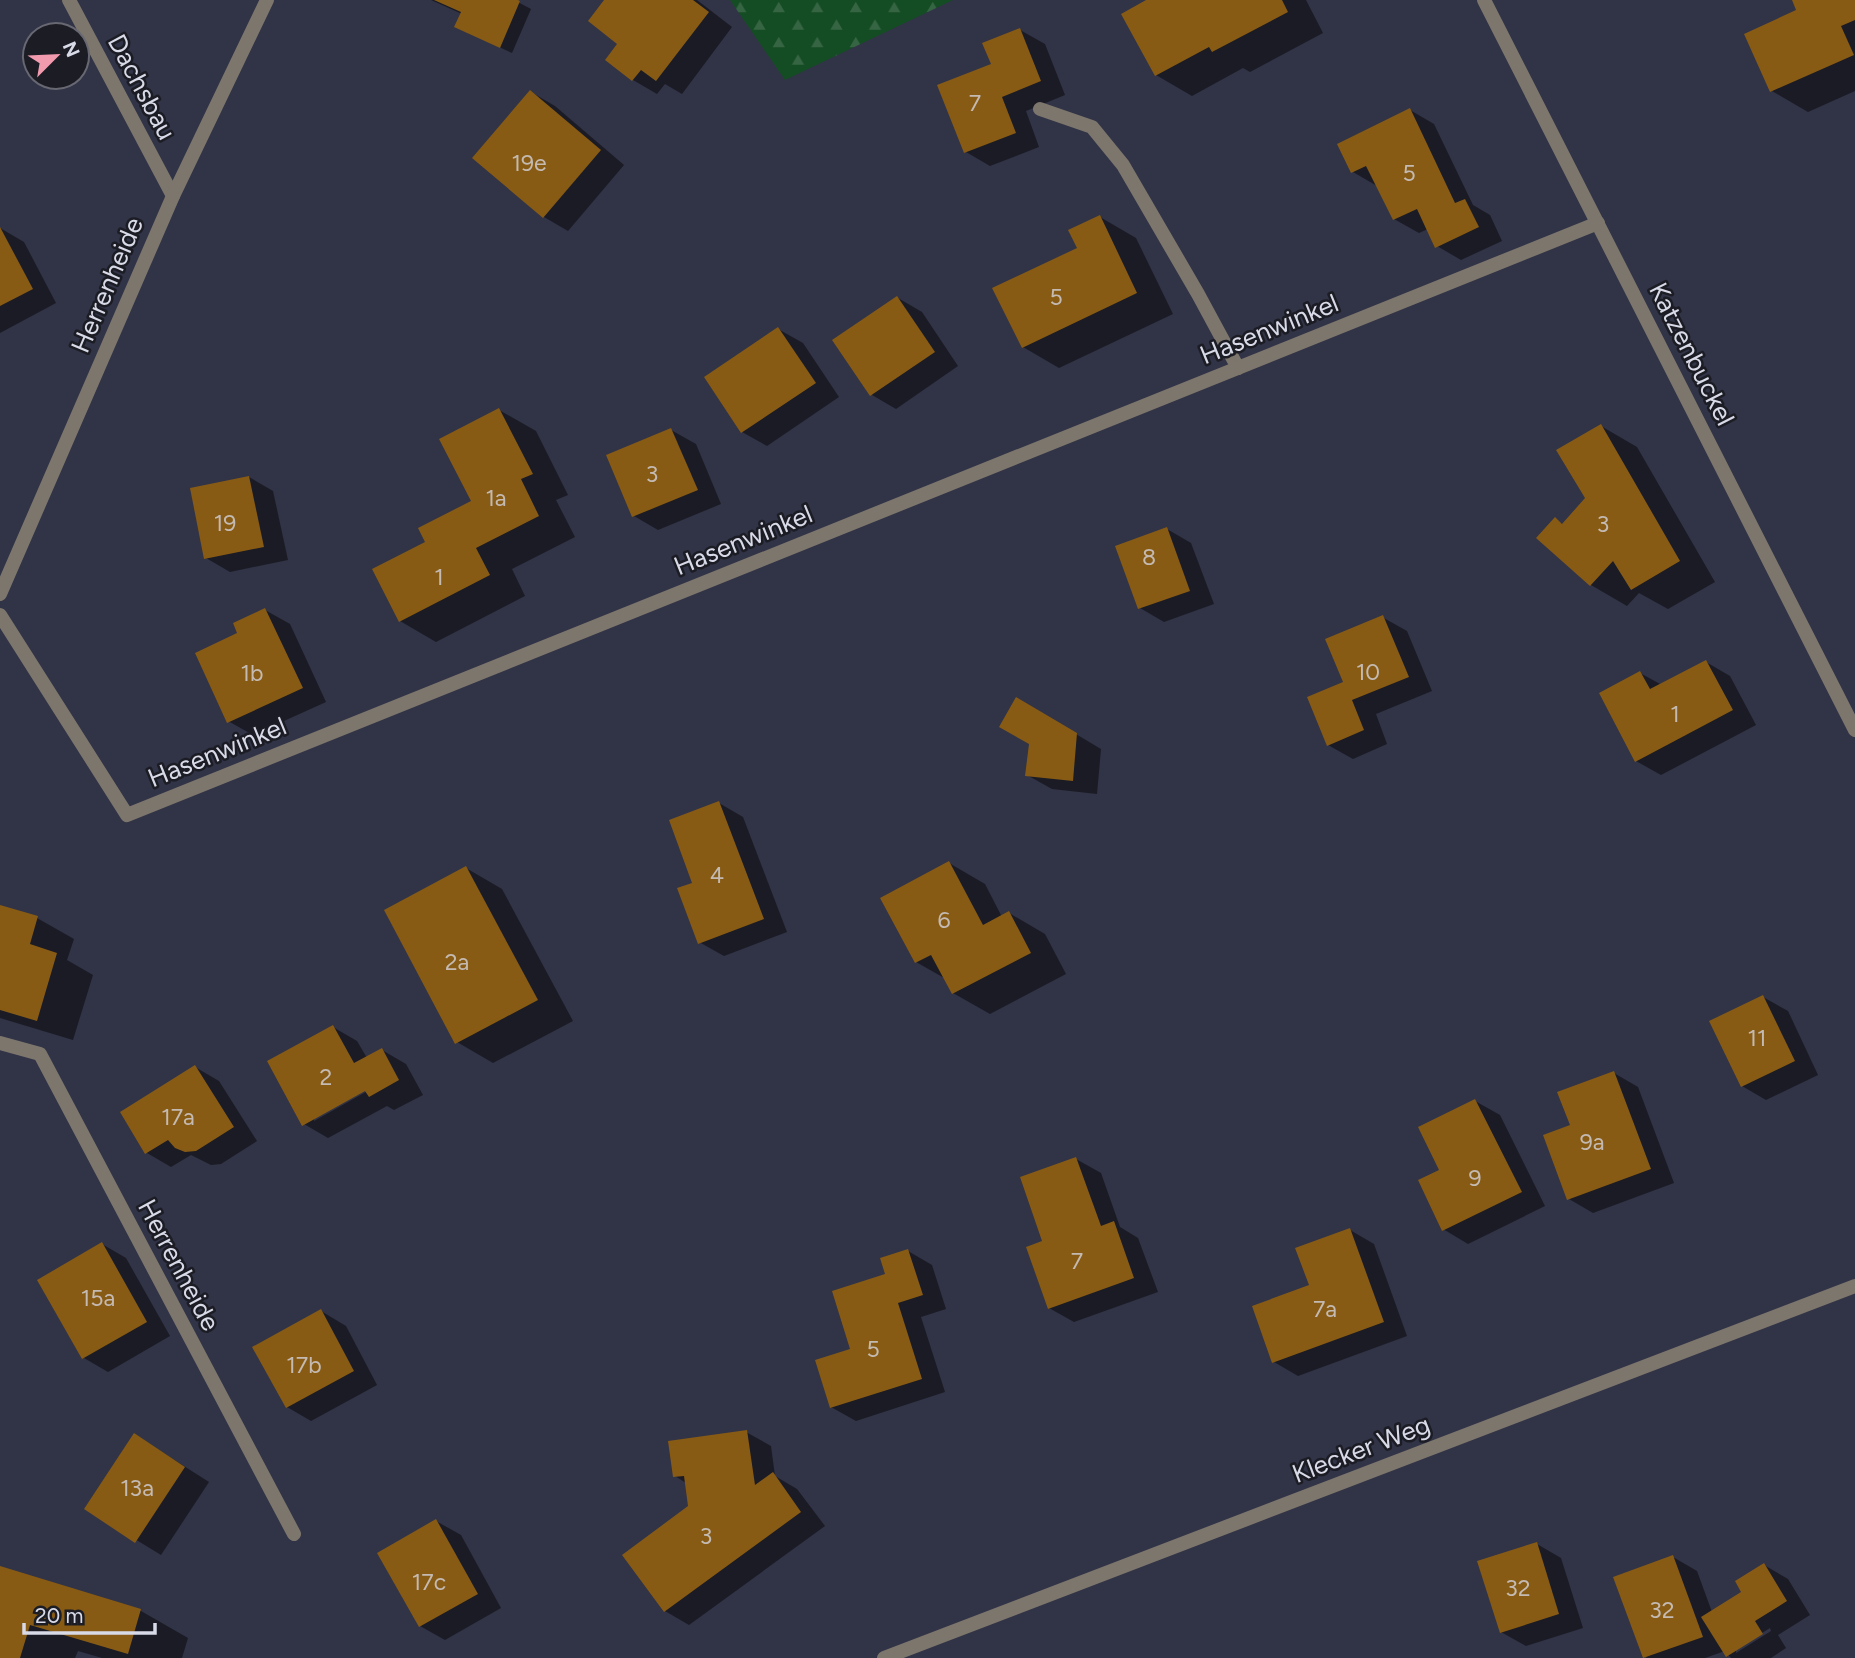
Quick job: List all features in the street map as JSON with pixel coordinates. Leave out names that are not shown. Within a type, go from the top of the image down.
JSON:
[{"type":"street","name":"Dachsbau","points":[[69,0],[173,196]]},
{"type":"street","name":"Herrenheide","points":[[0,594],[173,196],[267,0]]},
{"type":"street","name":"Katzenbuckel","points":[[1484,0],[1855,730]]},
{"type":"street","points":[[1040,109],[1092,127],[1124,165],[1238,368]]},
{"type":"street","name":"Hasenwinkel","points":[[0,615],[127,815],[1598,223]]},
{"type":"street","name":"Herrenheide","points":[[0,1043],[40,1054],[294,1535]]},
{"type":"street","name":"Klecker Weg","points":[[884,1658],[1855,1286]]},
{"type":"green space","points":[[730,0],[953,0],[785,80]]},
{"type":"building","points":[[434,0],[520,1],[500,48],[454,27],[461,12]]},
{"type":"building","points":[[604,0],[693,0],[709,12],[656,81],[641,70],[632,81],[605,60],[617,44],[588,21]]},
{"type":"building","points":[[1146,0],[1282,0],[1288,12],[1212,52],[1209,47],[1155,76],[1121,14]]},
{"type":"building","points":[[1792,0],[1855,0],[1855,20],[1841,26],[1854,55],[1770,92],[1744,34],[1796,10]]},
{"type":"building","points":[[1020,28],[1041,81],[1002,97],[1016,133],[964,153],[937,85],[991,64],[982,43]]},
{"type":"building","points":[[530,90],[601,150],[543,218],[472,158]]},
{"type":"building","points":[[1410,108],[1455,203],[1465,199],[1479,227],[1435,248],[1417,209],[1393,220],[1366,166],[1351,173],[1337,144]]},
{"type":"building","points":[[1100,215],[1137,293],[1022,348],[992,288],[1077,248],[1068,230]]},
{"type":"building","points":[[0,227],[33,289],[0,306]]},
{"type":"building","points":[[897,296],[935,352],[870,396],[832,340]]},
{"type":"building","points":[[778,327],[816,383],[741,433],[704,377]]},
{"type":"building","points":[[499,408],[533,474],[521,479],[539,516],[476,548],[490,575],[399,622],[372,569],[425,542],[418,528],[471,501],[439,439]]},
{"type":"building","points":[[1601,424],[1680,561],[1631,590],[1613,561],[1590,586],[1536,538],[1555,517],[1562,524],[1585,498],[1556,450]]},
{"type":"building","points":[[671,428],[698,490],[632,517],[606,455]]},
{"type":"building","points":[[249,476],[264,547],[204,559],[190,488]]},
{"type":"building","points":[[1167,527],[1190,591],[1138,609],[1115,546]]},
{"type":"building","points":[[265,608],[303,688],[227,723],[195,653],[237,633],[233,623]]},
{"type":"building","points":[[1383,615],[1409,677],[1352,700],[1364,730],[1327,746],[1307,697],[1343,682],[1325,639]]},
{"type":"building","points":[[1706,660],[1733,710],[1635,762],[1599,693],[1640,671],[1650,689]]},
{"type":"building","points":[[1016,697],[1077,733],[1073,781],[1025,776],[1029,744],[999,727]]},
{"type":"building","points":[[719,801],[764,919],[698,944],[677,888],[692,883],[669,820]]},
{"type":"building","points":[[949,861],[983,925],[1009,911],[1031,953],[952,994],[931,955],[915,963],[880,898]]},
{"type":"building","points":[[466,866],[538,1000],[455,1044],[384,910]]},
{"type":"building","points":[[0,905],[38,916],[30,944],[57,953],[37,1021],[0,1010]]},
{"type":"building","points":[[1763,995],[1795,1061],[1741,1087],[1709,1021]]},
{"type":"building","points":[[333,1025],[354,1063],[382,1048],[399,1080],[369,1097],[365,1091],[302,1126],[267,1061]]},
{"type":"building","points":[[195,1065],[234,1127],[196,1151],[185,1152],[175,1148],[168,1140],[145,1154],[120,1112]]},
{"type":"building","points":[[1614,1071],[1651,1169],[1567,1200],[1543,1135],[1570,1125],[1557,1092]]},
{"type":"building","points":[[1475,1099],[1522,1192],[1442,1231],[1418,1180],[1439,1170],[1418,1127]]},
{"type":"building","points":[[1076,1157],[1101,1226],[1114,1221],[1134,1278],[1048,1309],[1026,1247],[1042,1241],[1020,1177]]},
{"type":"building","points":[[1350,1228],[1384,1322],[1272,1363],[1252,1306],[1309,1285],[1295,1248]]},
{"type":"building","points":[[102,1242],[147,1322],[82,1359],[37,1280]]},
{"type":"building","points":[[908,1249],[923,1295],[898,1303],[922,1379],[830,1408],[815,1360],[850,1349],[832,1291],[885,1274],[880,1258]]},
{"type":"building","points":[[321,1309],[354,1371],[286,1408],[252,1347]]},
{"type":"building","points":[[747,1430],[755,1485],[773,1472],[801,1512],[664,1612],[622,1555],[688,1506],[684,1476],[673,1477],[668,1441]]},
{"type":"building","points":[[134,1433],[185,1467],[135,1543],[84,1509]]},
{"type":"building","points":[[436,1519],[478,1594],[419,1627],[377,1553]]},
{"type":"building","points":[[1537,1542],[1559,1614],[1500,1633],[1477,1561]]},
{"type":"building","points":[[1673,1555],[1703,1637],[1643,1658],[1613,1577]]},
{"type":"building","points":[[1764,1563],[1787,1601],[1755,1621],[1763,1634],[1726,1657],[1701,1617],[1741,1592],[1735,1581]]},
{"type":"building","points":[[0,1566],[141,1609],[128,1654],[30,1625],[20,1658],[0,1658]]}]
